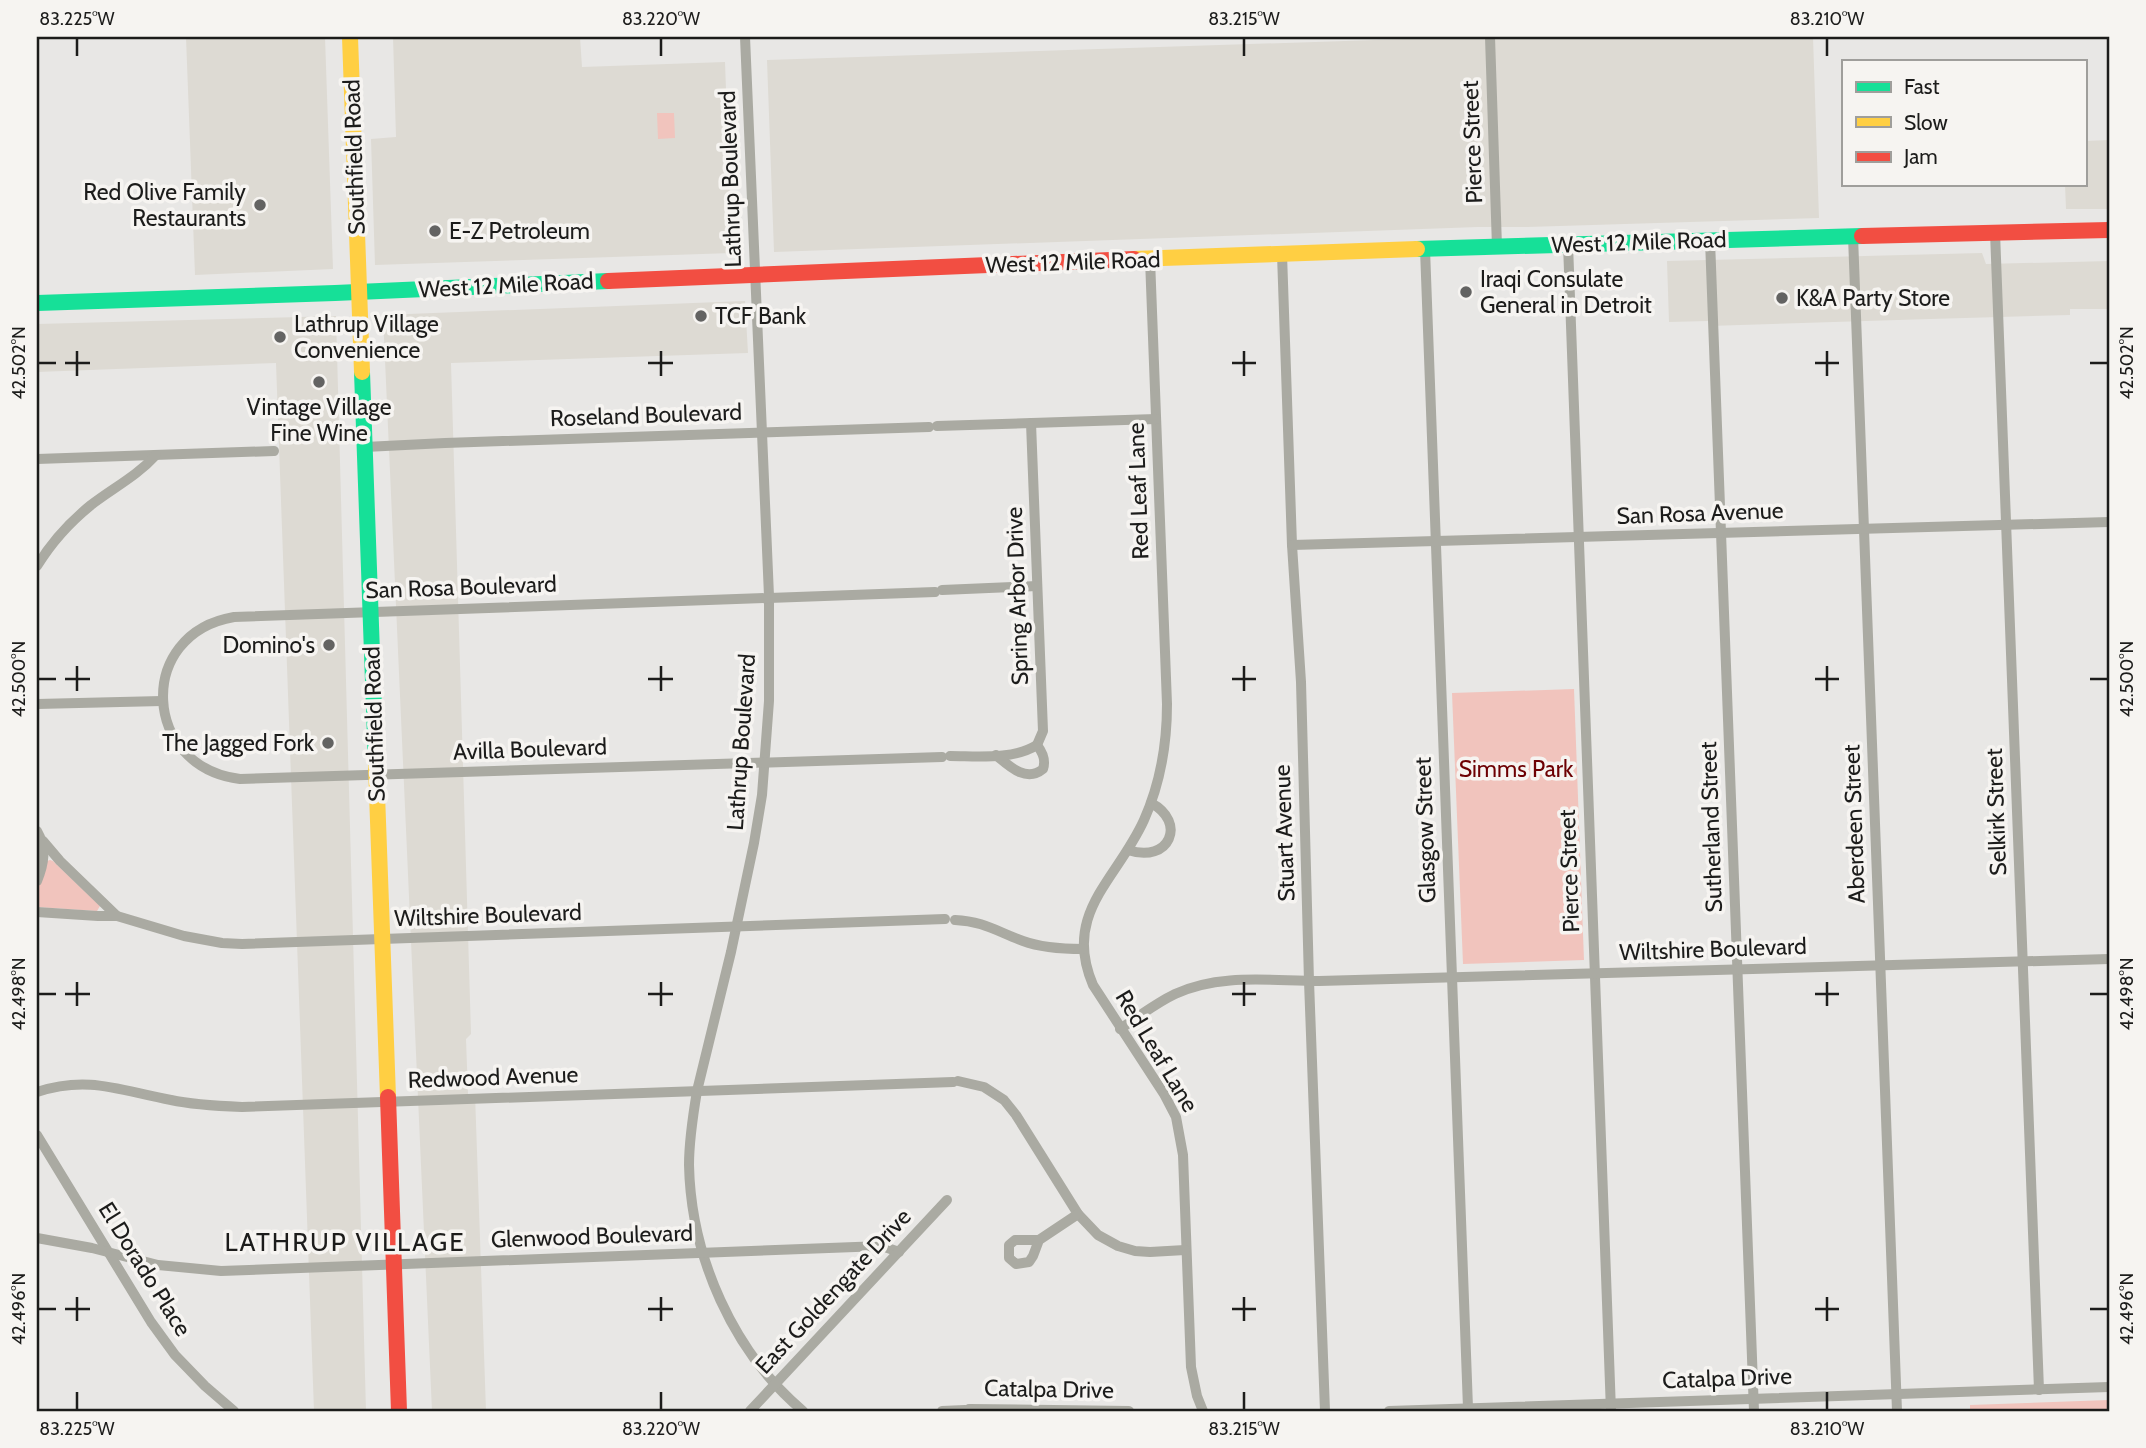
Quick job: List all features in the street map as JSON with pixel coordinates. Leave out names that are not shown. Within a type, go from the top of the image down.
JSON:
[{"type":"main road","name":"Southfield Road","points":[[350,37],[399,1411]]},
{"type":"main road","name":"West 12 Mile Road","points":[[37,303],[1282,254],[2109,230]]},
{"type":"street","name":"Lathrup Boulevard","points":[[745,37],[769,596],[770,650],[765,761],[754,843],[693,1112],[689,1165],[695,1219],[703,1253],[717,1292],[739,1336],[775,1384],[803,1411]]},
{"type":"street","name":"Pierce Street","points":[[1490,37],[1497,247]]},
{"type":"street","name":"Selkirk Street","points":[[1995,232],[2039,1390]]},
{"type":"street","name":"Aberdeen Street","points":[[1853,236],[1897,1411]]},
{"type":"street","name":"Sutherland Street","points":[[1710,240],[1754,1411]]},
{"type":"street","name":"Pierce Street","points":[[1568,244],[1611,1407]]},
{"type":"street","name":"Glasgow Street","points":[[1425,249],[1452,977],[1473,1409]]},
{"type":"street","name":"Stuart Avenue","points":[[1282,254],[1292,545],[1301,682],[1325,1411]]},
{"type":"street","name":"Red Leaf Lane","points":[[1150,259],[1167,717],[1161,764],[1151,803],[1128,850],[1091,908],[1083,936],[1083,949],[1093,985],[1176,1117],[1183,1155],[1191,1367],[1203,1411]]},
{"type":"street","name":"Roseland Boulevard","points":[[365,447],[1156,419]]},
{"type":"street","name":"Spring Arbor Drive","points":[[996,755],[1012,768],[1028,775],[1039,773],[1044,764],[1044,756],[1038,745],[1043,731],[1031,423]]},
{"type":"street","points":[[37,459],[274,451]]},
{"type":"street","points":[[37,566],[51,545],[72,522],[91,505],[144,469],[156,455]]},
{"type":"street","name":"San Rosa Avenue","points":[[1292,545],[2109,522]]},
{"type":"street","name":"San Rosa Boulevard","points":[[162,701],[169,667],[178,649],[192,634],[216,621],[244,616],[1037,586]]},
{"type":"street","points":[[37,704],[162,701]]},
{"type":"street","name":"Avilla Boulevard","points":[[162,701],[167,724],[182,751],[204,769],[220,776],[240,779],[996,755],[1020,753],[1038,745]]},
{"type":"street","points":[[1128,850],[1153,853],[1163,848],[1168,840],[1170,831],[1167,818],[1151,803]]},
{"type":"street","points":[[37,881],[44,857],[40,836]]},
{"type":"street","points":[[40,836],[60,861],[117,916]]},
{"type":"street","name":"Wiltshire Boulevard","points":[[37,912],[117,916],[184,936],[222,943],[266,944],[950,919],[982,923],[1030,944],[1083,949]]},
{"type":"street","name":"Wiltshire Boulevard","points":[[1120,1029],[1175,995],[1205,984],[1237,980],[1309,981],[2109,959]]},
{"type":"street","name":"Redwood Avenue","points":[[37,1092],[65,1085],[89,1083],[181,1102],[217,1106],[956,1082],[984,1087],[1004,1100],[1078,1214],[1098,1235],[1126,1249],[1150,1252],[1185,1250]]},
{"type":"street","name":"El Dorado Place","points":[[37,1135],[151,1322],[175,1355],[234,1411]]},
{"type":"street","name":"East Goldengate Drive","points":[[750,1411],[947,1200]]},
{"type":"street","points":[[1039,1240],[1078,1214]]},
{"type":"street","name":"Glenwood Boulevard","points":[[37,1238],[159,1265],[221,1271],[882,1246],[899,1252]]},
{"type":"street","name":"Catalpa Drive","points":[[1389,1411],[1611,1407],[1897,1393],[2109,1387]]},
{"type":"street","name":"Catalpa Drive","points":[[942,1411],[1129,1411]]},
{"type":"shaded area","points":[[186,37],[325,37],[333,269],[195,275]]},
{"type":"shaded area","points":[[393,37],[580,37],[582,67],[725,62],[732,253],[375,265],[371,139],[396,137]]},
{"type":"shaded area","points":[[1465,37],[1813,37],[1819,218],[774,252],[767,60]]},
{"type":"shaded area","points":[[2109,140],[2109,209],[2066,209],[2065,186],[2086,186],[2086,141]]},
{"type":"shaded area","points":[[1982,253],[1986,264],[2109,261],[2109,309],[2070,309],[2070,315],[1709,326],[1708,321],[1669,322],[1667,261]]},
{"type":"shaded area","points":[[745,301],[748,353],[451,363],[471,1034],[466,1039],[468,1094],[475,1094],[486,1411],[432,1411],[383,315]]},
{"type":"shaded area","points":[[336,316],[366,1411],[314,1411],[276,363],[37,372],[37,324]]},
{"type":"green space","points":[[657,113],[674,113],[675,138],[658,139]]},
{"type":"green space","name":"Simms Park","points":[[1574,689],[1584,960],[1463,964],[1452,693]]},
{"type":"green space","points":[[50,860],[100,906],[97,911],[37,907],[37,887],[47,861]]},
{"type":"green space","points":[[2109,1400],[2109,1411],[1970,1411],[1970,1405]]},
{"type":"traffic: fast","points":[[1417,249],[1862,236]]},
{"type":"traffic: fast","points":[[37,303],[608,281]]},
{"type":"traffic: fast","points":[[362,372],[376,766]]},
{"type":"traffic: slow","points":[[350,37],[362,372]]},
{"type":"traffic: slow","points":[[1134,259],[1417,249]]},
{"type":"traffic: slow","points":[[376,766],[388,1097]]},
{"type":"traffic: jam","points":[[1862,236],[2109,230]]},
{"type":"traffic: jam","points":[[608,281],[1134,259]]},
{"type":"traffic: jam","points":[[388,1097],[399,1411]]},
{"type":"place","name":"Red Olive Family Restaurants","points":[[260,205]]},
{"type":"place","name":"E-Z Petroleum","points":[[435,231]]},
{"type":"place","name":"Iraqi Consulate General in Detroit","points":[[1466,292]]},
{"type":"place","name":"K&A Party Store","points":[[1782,298]]},
{"type":"place","name":"TCF Bank","points":[[701,316]]},
{"type":"place","name":"Lathrup Village Convenience","points":[[280,337]]},
{"type":"place","name":"Vintage Village Fine Wine","points":[[319,382]]},
{"type":"place","name":"Domino's","points":[[329,645]]},
{"type":"place","name":"The Jagged Fork","points":[[328,743]]},
{"type":"district","name":"LATHRUP VILLAGE","points":[[345,1242]]}]
